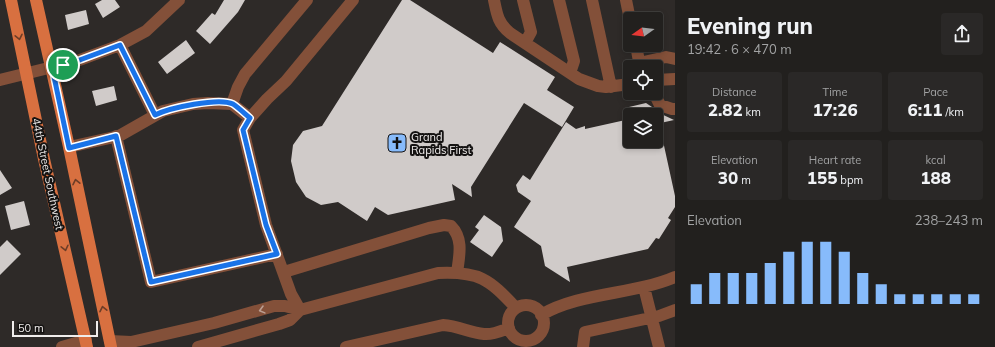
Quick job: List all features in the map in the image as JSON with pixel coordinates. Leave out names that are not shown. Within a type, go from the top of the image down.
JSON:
[{"type":"main road","name":"44th Street Southwest","points":[[11,0],[44,159],[88,345]]},
{"type":"main road","points":[[36,0],[52,67],[111,344]]},
{"type":"street","points":[[0,80],[77,61],[120,45],[146,32],[179,0]]},
{"type":"street","points":[[232,104],[238,87],[245,74],[307,0]]},
{"type":"street","points":[[300,310],[291,294],[266,225],[243,130],[250,118],[286,81],[352,0]]},
{"type":"street","points":[[494,0],[501,26],[579,79],[590,83],[611,87],[623,85]]},
{"type":"street","points":[[524,0],[531,32],[526,43]]},
{"type":"street","points":[[559,0],[574,61],[570,73]]},
{"type":"street","points":[[592,0],[611,87]]},
{"type":"street","points":[[626,0],[628,12]]},
{"type":"street","points":[[120,45],[155,115]]},
{"type":"street","points":[[656,60],[666,57],[675,58]]},
{"type":"street","points":[[663,80],[675,79]]},
{"type":"street","points":[[658,100],[660,105],[675,109]]},
{"type":"street","points":[[69,148],[116,136],[168,109],[192,104],[232,104],[250,118]]},
{"type":"street","points":[[116,136],[151,282],[277,254]]},
{"type":"street","points":[[284,272],[429,228],[444,225],[451,226],[458,235],[460,247],[457,273]]},
{"type":"street","points":[[198,347],[279,324],[290,320],[300,310],[429,274],[457,273],[488,281],[516,308]]},
{"type":"street","points":[[541,315],[564,305],[644,287],[675,277]]},
{"type":"street","points":[[644,287],[659,347]]},
{"type":"street","points":[[527,305],[533,307],[541,315],[543,327],[533,343],[516,338],[509,328],[509,317],[516,308],[527,305]]},
{"type":"street","points":[[111,344],[132,342],[214,323],[274,306],[285,306],[300,310]]},
{"type":"street","points":[[583,347],[586,332],[652,317],[675,310]]},
{"type":"street","points":[[346,347],[443,325],[457,326],[484,334],[494,333],[509,328]]},
{"type":"street","points":[[62,347],[88,345]]},
{"type":"building","points":[[102,0],[115,0],[120,7],[103,18],[95,4]]},
{"type":"building","points":[[224,0],[245,0],[238,12],[210,44],[196,31],[212,13],[215,15]]},
{"type":"building","name":"Grand Rapids First","points":[[402,0],[410,0],[493,53],[500,42],[555,77],[547,90],[574,107],[562,127],[524,103],[471,187],[472,197],[452,184],[455,200],[388,215],[375,207],[367,221],[338,202],[321,205],[306,197],[296,182],[291,161],[293,145],[303,131],[322,126]]},
{"type":"building","points":[[86,10],[89,24],[68,30],[65,15]]},
{"type":"building","points":[[186,40],[195,53],[167,74],[158,62]]},
{"type":"building","points":[[114,86],[117,100],[96,106],[92,91]]},
{"type":"building","points":[[646,103],[653,108],[629,108]]},
{"type":"building","points":[[663,115],[674,120],[663,122]]},
{"type":"building","points":[[623,121],[623,148],[663,148],[663,141],[675,196],[675,207],[668,218],[671,220],[659,239],[656,238],[648,249],[567,267],[570,282],[545,266],[541,246],[514,227],[531,201],[518,192],[516,185],[523,175],[530,180],[566,122],[576,129],[585,126],[585,129]]},
{"type":"building","points":[[0,170],[12,188],[0,195]]},
{"type":"building","points":[[24,201],[30,225],[11,230],[5,206]]},
{"type":"building","points":[[484,215],[501,227],[503,241],[492,257],[470,242],[479,230],[475,227]]},
{"type":"building","points":[[7,240],[21,254],[0,275],[0,247]]},
{"type":"place","name":"Grand Rapids First","points":[[397,143]]},
{"type":"route","points":[[120,45],[155,115],[168,109],[192,104],[226,103],[232,104],[250,118],[243,130],[266,225],[277,254],[151,282],[116,136],[69,148],[52,67],[63,65],[120,45]]}]
